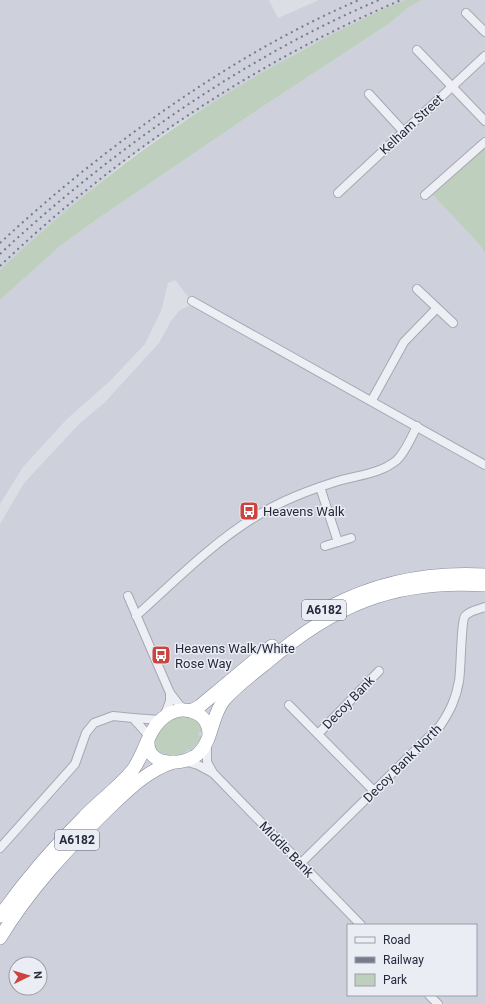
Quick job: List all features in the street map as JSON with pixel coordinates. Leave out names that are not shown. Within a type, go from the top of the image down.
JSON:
[{"type":"highway","name":"A6182","points":[[189,710],[200,706],[280,639],[315,614],[346,598],[378,585],[417,577],[444,574],[485,575]]},
{"type":"highway","name":"A6182","points":[[208,738],[218,710],[225,700],[288,644],[322,620],[373,597],[404,588],[448,584],[485,585]]},
{"type":"highway","points":[[189,710],[204,718],[208,724],[208,738],[196,755],[178,762],[156,758],[150,753],[148,739],[162,719],[173,712],[189,710]]},
{"type":"highway","name":"A6182","points":[[0,916],[40,862],[131,772],[139,761],[148,739]]},
{"type":"highway","name":"A6182","points":[[0,938],[32,890],[50,868],[75,842],[132,787],[154,769],[178,762]]},
{"type":"street","points":[[466,13],[485,32]]},
{"type":"street","points":[[417,50],[485,121]]},
{"type":"street","name":"Kelham Street","points":[[338,193],[485,56]]},
{"type":"street","points":[[369,94],[403,131]]},
{"type":"street","points":[[425,195],[485,142]]},
{"type":"street","points":[[417,289],[452,323]]},
{"type":"street","points":[[192,301],[372,400],[485,465]]},
{"type":"street","points":[[372,400],[404,342],[437,308]]},
{"type":"street","points":[[136,616],[232,532],[272,507],[320,487],[382,470],[398,459],[417,426]]},
{"type":"street","points":[[320,487],[338,542]]},
{"type":"street","points":[[325,546],[351,538]]},
{"type":"street","points":[[128,596],[170,693],[180,706],[189,710]]},
{"type":"street","name":"Decoy Bank North","points":[[301,863],[440,726],[452,708],[460,680],[464,619],[469,613],[485,607]]},
{"type":"street","name":"Decoy Bank","points":[[318,734],[379,671]]},
{"type":"street","points":[[0,848],[75,764],[86,733],[94,723],[113,716],[162,719],[170,701],[170,693]]},
{"type":"street","name":"Decoy Bank","points":[[289,705],[374,791]]},
{"type":"street","points":[[133,718],[148,739]]},
{"type":"street","name":"Middle Bank","points":[[208,738],[206,754],[213,773]]},
{"type":"street","name":"Middle Bank","points":[[178,762],[198,765],[213,773],[360,924]]},
{"type":"street","points":[[430,996],[438,1004]]},
{"type":"shaded area","points":[[0,0],[269,0],[278,18],[319,0],[406,0],[362,19],[293,55],[179,123],[128,159],[58,218],[0,270]]},
{"type":"shaded area","points":[[422,0],[485,0],[485,148],[433,195],[479,244],[485,253],[485,1004],[0,1004],[0,524],[24,483],[79,424],[105,402],[159,343],[171,321],[180,310],[189,306],[196,307],[175,280],[168,283],[161,311],[145,344],[110,381],[67,419],[23,467],[0,504],[0,300],[60,246],[253,113],[390,23],[409,7]]},
{"type":"green space","points":[[406,0],[422,0],[409,7],[390,23],[253,113],[96,220],[60,246],[0,300],[0,270],[71,206],[145,149],[222,96],[263,72],[317,42]]},
{"type":"green space","points":[[485,148],[485,253],[479,244],[433,195]]},
{"type":"green space","points":[[174,717],[193,718],[203,732],[199,732],[198,735],[202,737],[191,750],[190,749],[180,754],[171,755],[161,752],[152,741],[156,731]]},
{"type":"railway","points":[[0,243],[81,173],[124,139],[170,106],[216,76],[264,48],[311,22],[359,0]]},
{"type":"railway","points":[[0,254],[42,216],[86,180],[131,145],[179,111],[227,79],[277,50],[328,23],[379,0]]},
{"type":"railway","points":[[0,266],[44,225],[91,186],[188,115],[292,53],[346,25],[401,0]]},
{"type":"place","name":"Heavens Walk","points":[[249,511]]},
{"type":"place","name":"Heavens Walk/White Rose Way","points":[[161,655]]}]
